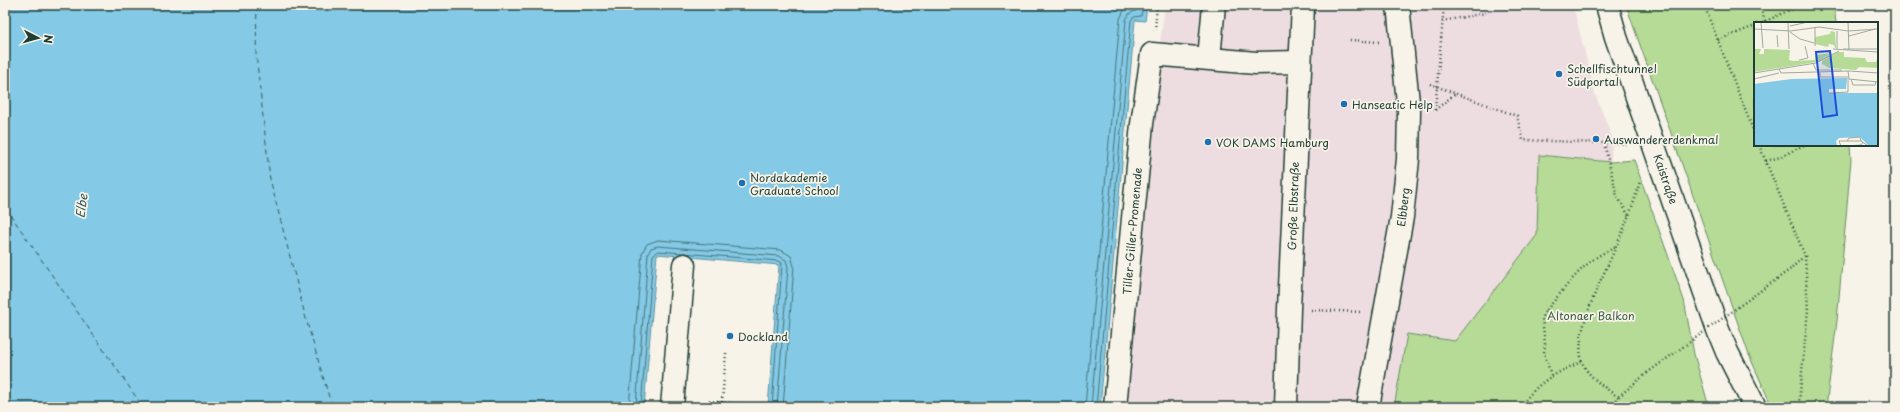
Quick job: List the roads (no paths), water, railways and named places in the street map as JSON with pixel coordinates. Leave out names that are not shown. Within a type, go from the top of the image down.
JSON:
[{"type":"street","points":[[1214,5],[1209,58],[1256,63],[1299,62]]},
{"type":"street","name":"Große Elbstraße","points":[[1286,407],[1299,62],[1303,5]]},
{"type":"street","name":"Elbberg","points":[[1368,407],[1402,217],[1408,159],[1409,112],[1398,5]]},
{"type":"street","name":"Kaistraße","points":[[1607,5],[1616,37],[1727,352],[1740,407]]},
{"type":"street","name":"Tiller-Giller-Promenade","points":[[1115,407],[1142,124],[1152,54],[1209,58]]},
{"type":"street","points":[[672,407],[684,265]]},
{"type":"street","name":"Kaistraße","points":[[1727,352],[1755,407]]},
{"type":"water","name":"Elbe","points":[[5,5],[1147,5],[1145,21],[1135,20],[1100,407],[768,407],[779,265],[657,254],[644,407],[5,407]]},
{"type":"place","name":"Schellfischtunnel Südportal","points":[[1559,74]]},
{"type":"place","name":"Hanseatic Help","points":[[1344,104]]},
{"type":"place","name":"Auswandererdenkmal","points":[[1596,139]]},
{"type":"place","name":"VOK DAMS Hamburg","points":[[1208,142]]},
{"type":"place","name":"Nordakademie Graduate School","points":[[742,183]]},
{"type":"place","name":"Dockland","points":[[730,336]]},
{"type":"park label","name":"Altonaer Balkon","points":[[1591,315]]}]
